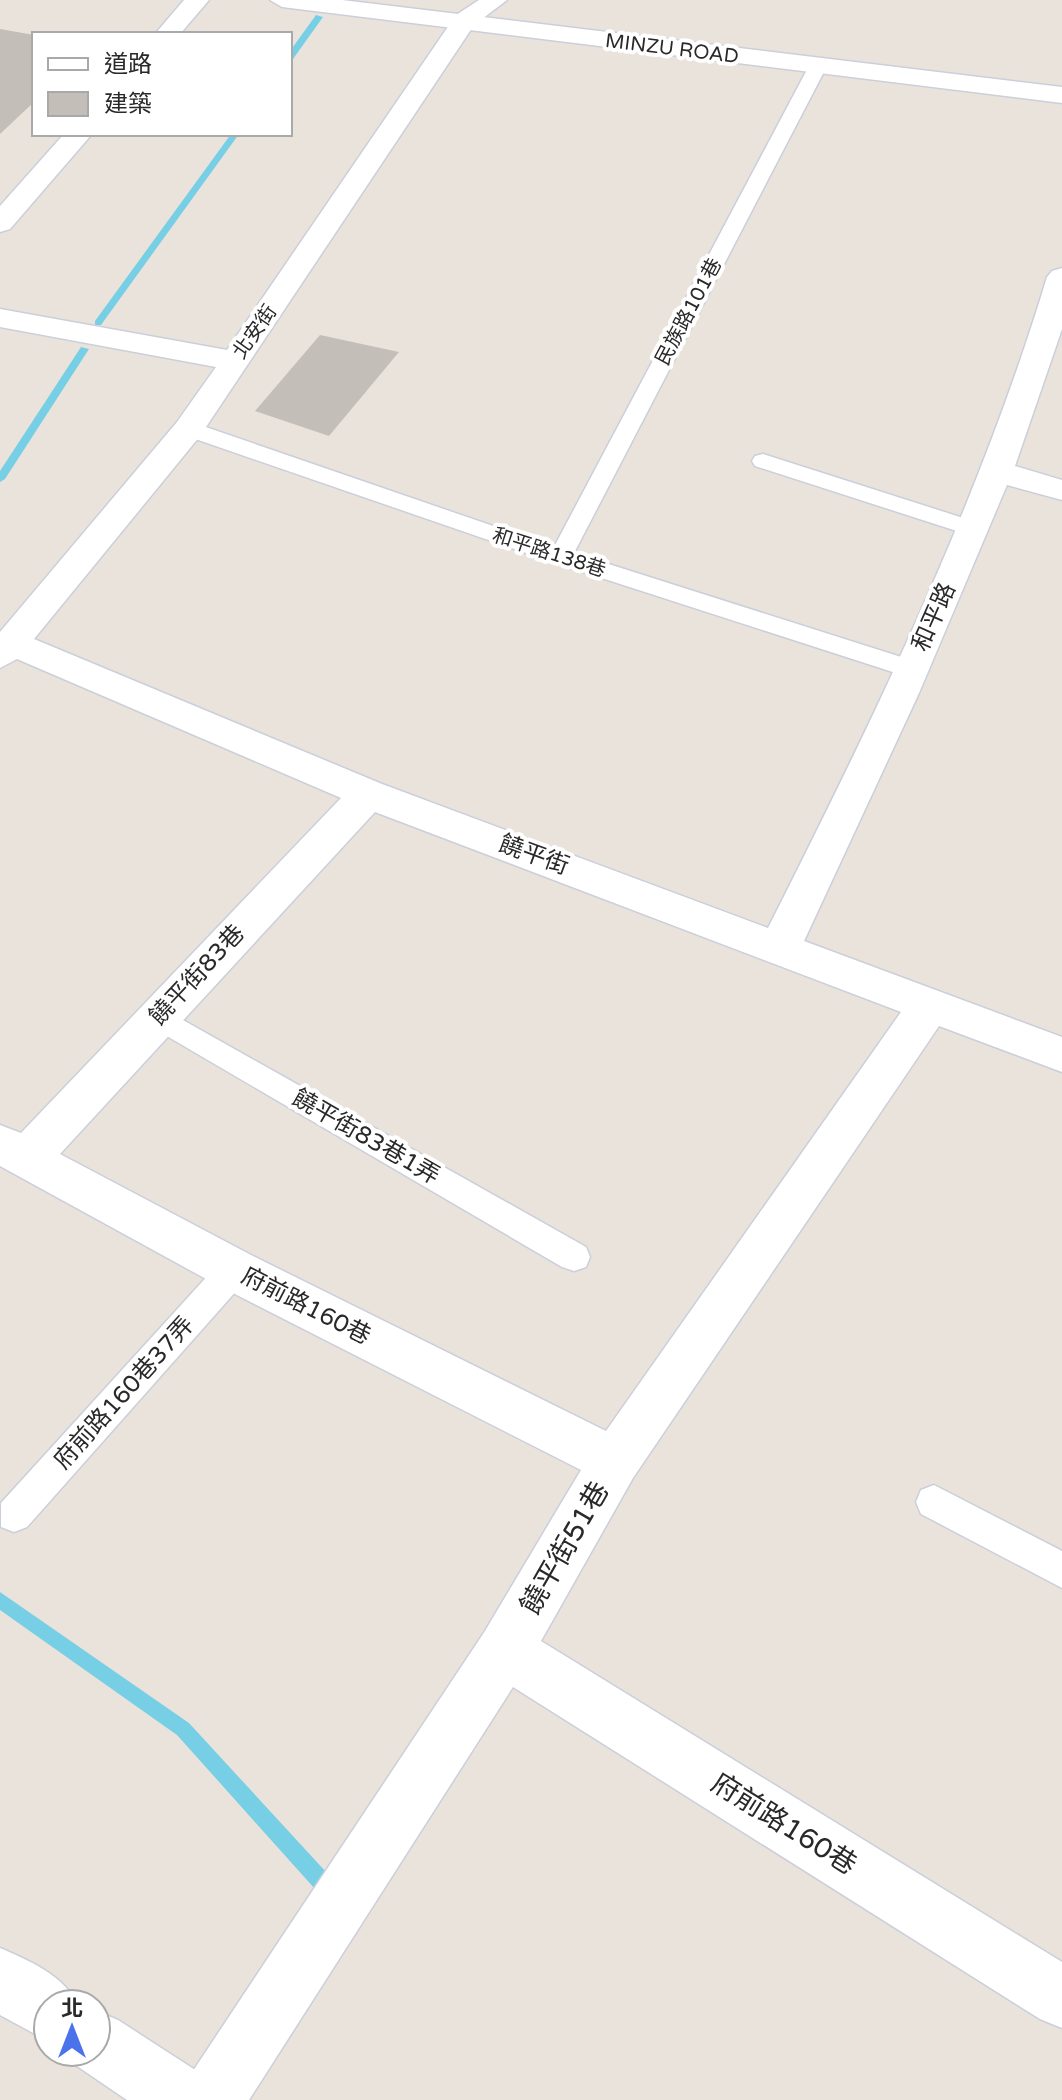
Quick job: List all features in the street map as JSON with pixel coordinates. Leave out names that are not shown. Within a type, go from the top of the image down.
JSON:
[{"type":"street","points":[[169,32],[197,0]]},
{"type":"street","name":"MINZU ROAD","points":[[282,0],[1062,95]]},
{"type":"street","name":"北安街","points":[[5,650],[189,429],[465,20],[495,0]]},
{"type":"street","points":[[0,223],[77,136]]},
{"type":"street","name":"和平路","points":[[780,946],[853,801],[974,529],[1036,367],[1062,277]]},
{"type":"street","points":[[0,318],[236,361]]},
{"type":"street","points":[[998,472],[1062,490]]},
{"type":"street","name":"饒平街","points":[[5,650],[368,794],[780,946],[1062,1055]]},
{"type":"street","name":"饒平街83巷","points":[[14,1151],[158,1017],[368,794]]},
{"type":"street","name":"饒平街51巷","points":[[212,2100],[505,1650],[615,1461],[930,1005]]},
{"type":"street","name":"府前路160巷","points":[[14,1151],[234,1270],[615,1461]]},
{"type":"street","name":"府前路160巷","points":[[505,1650],[1062,1997]]},
{"type":"street","points":[[0,1979],[32,2000]]},
{"type":"street","points":[[112,2053],[183,2100]]},
{"type":"lane","name":"民族路101巷","points":[[560,557],[818,66]]},
{"type":"lane","name":"和平路138巷","points":[[189,429],[560,557],[911,669]]},
{"type":"lane","points":[[763,461],[974,529]]},
{"type":"lane","name":"饒平街83巷1弄","points":[[158,1017],[574,1257]]},
{"type":"lane","name":"府前路160巷37弄","points":[[14,1515],[234,1270]]},
{"type":"lane","points":[[934,1502],[1062,1570]]},
{"type":"building","points":[[0,29],[32,35],[32,104],[0,134]]},
{"type":"building","points":[[320,335],[399,352],[329,436],[255,411]]},
{"type":"waterway","points":[[292,54],[319,17]]},
{"type":"waterway","points":[[98,323],[234,136]]},
{"type":"waterway","points":[[0,479],[84,349]]},
{"type":"waterway","points":[[0,1600],[183,1729],[331,1892]]}]
